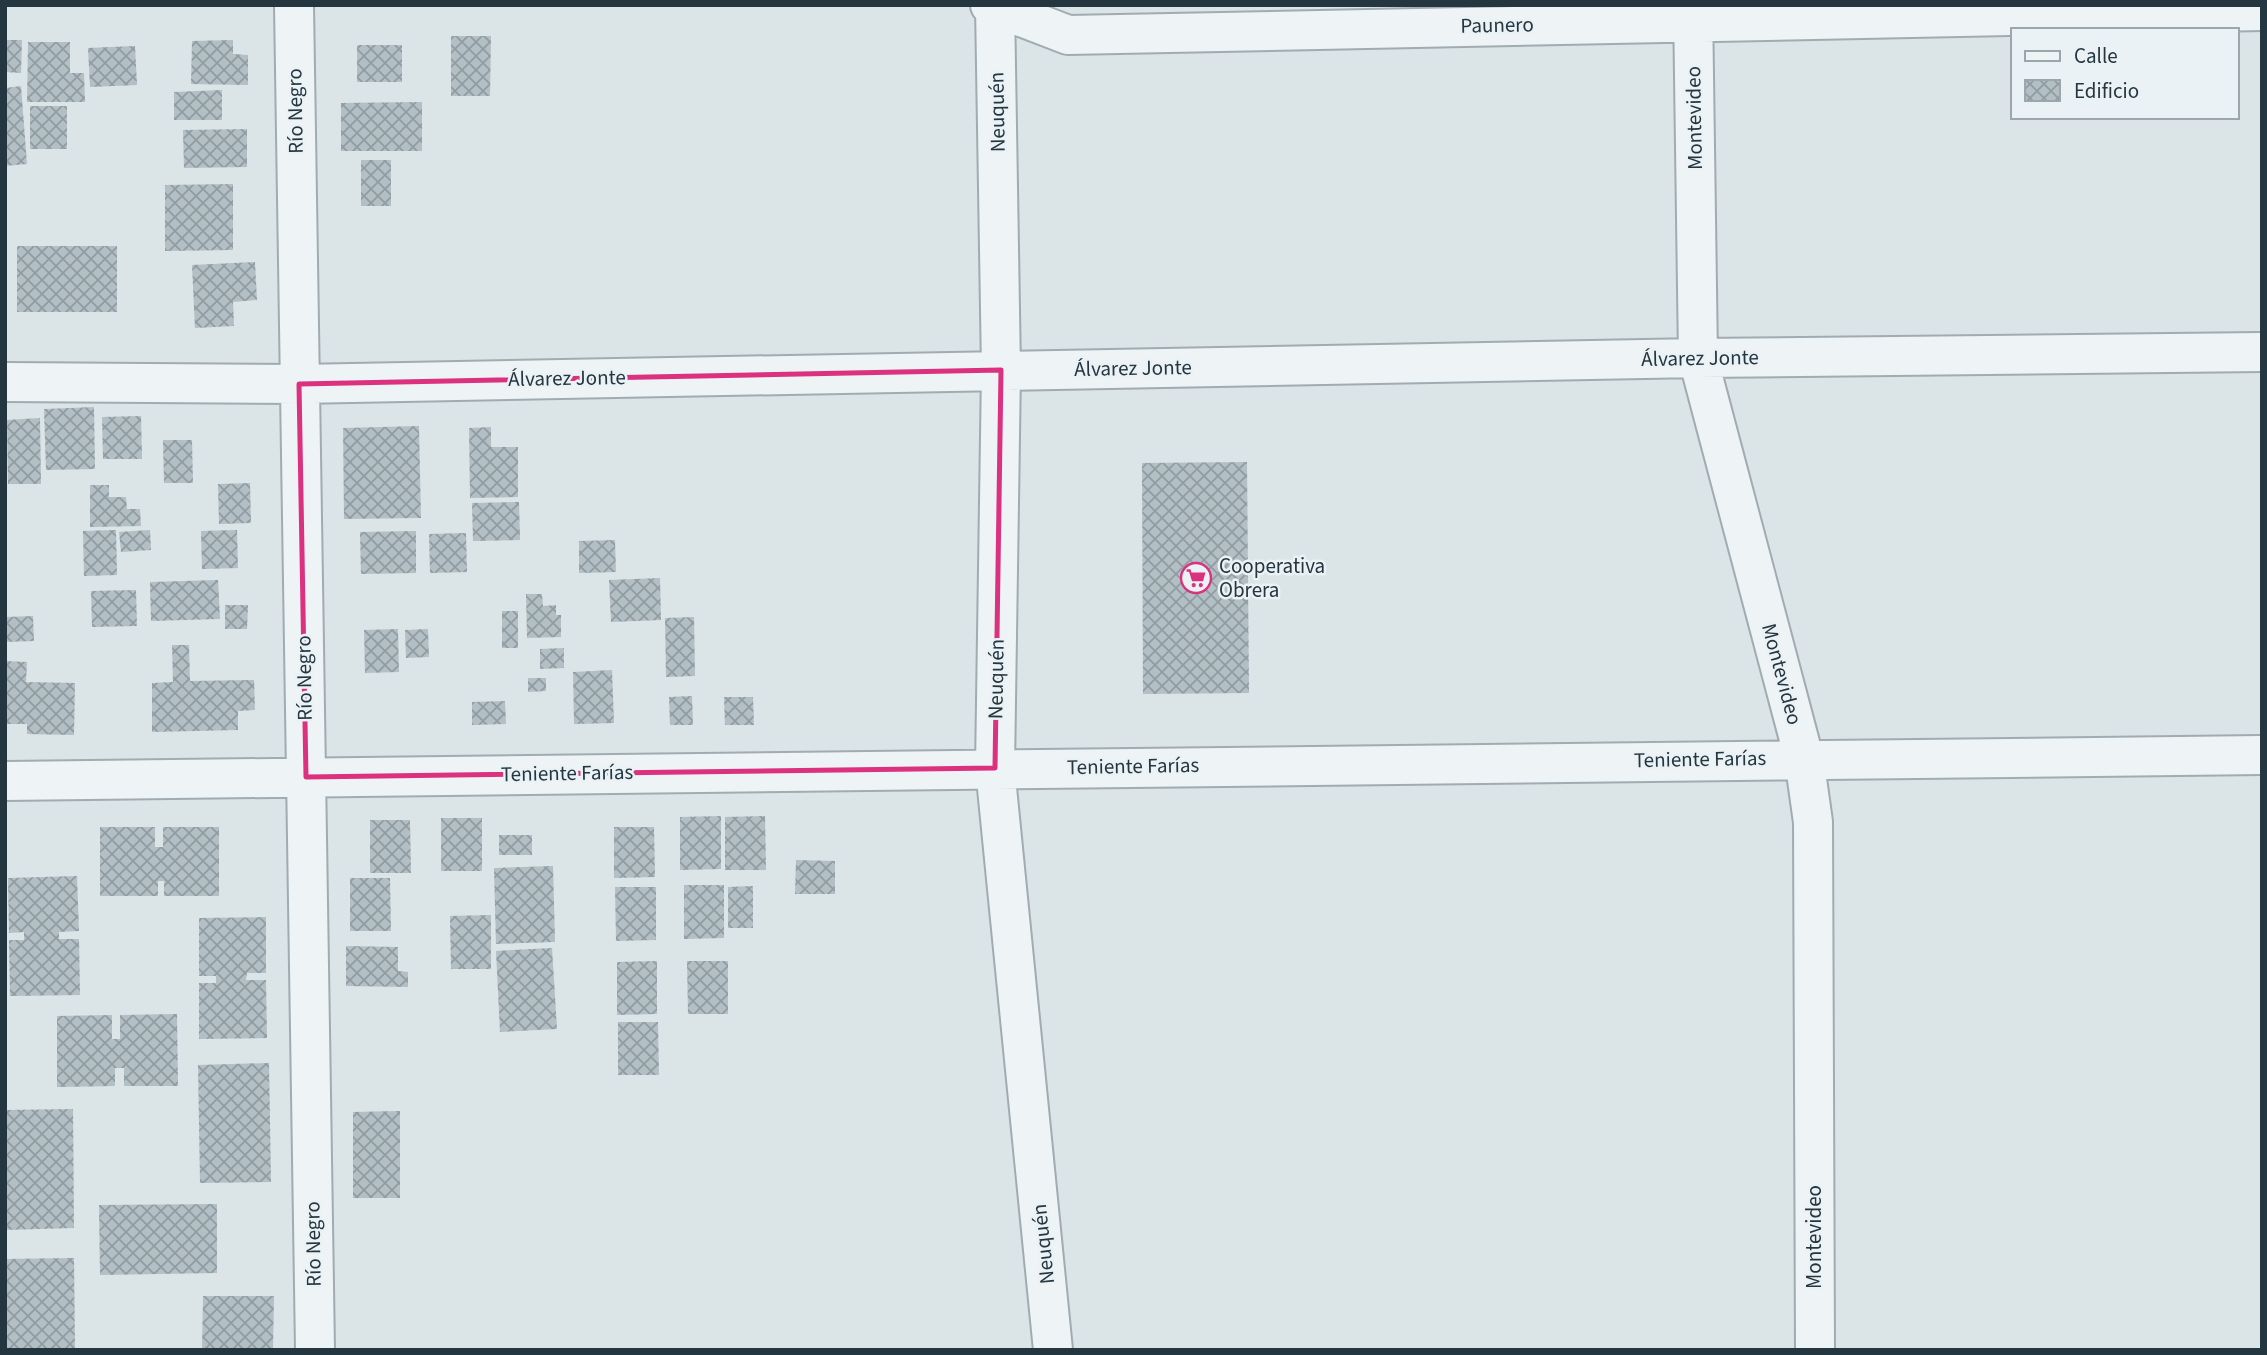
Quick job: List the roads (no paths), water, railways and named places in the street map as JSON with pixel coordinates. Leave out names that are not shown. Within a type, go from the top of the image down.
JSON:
[{"type":"street","name":"Río Negro","points":[[294,5],[315,1350]]},
{"type":"street","name":"Paunero","points":[[993,6],[1068,35],[1693,13],[2262,11]]},
{"type":"street","name":"Neuquén","points":[[993,6],[1001,370],[995,768],[1054,1350]]},
{"type":"street","name":"Montevideo","points":[[1693,13],[1698,358],[1804,758],[1813,822],[1815,1350]]},
{"type":"street","name":"Álvarez Jonte","points":[[5,382],[299,384],[1698,358],[2262,352]]},
{"type":"street","name":"Teniente Farías","points":[[5,780],[2262,755]]},
{"type":"place","name":"Cooperativa Obrera","points":[[1196,578]]}]
